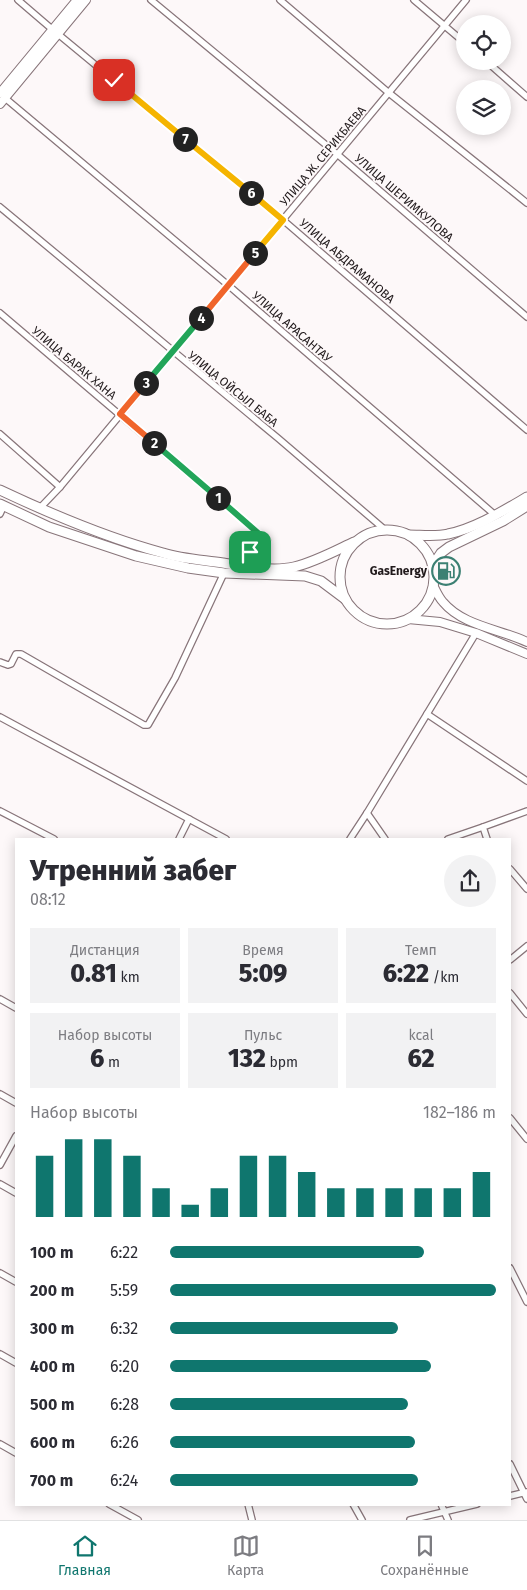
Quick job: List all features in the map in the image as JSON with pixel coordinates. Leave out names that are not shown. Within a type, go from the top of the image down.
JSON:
[{"type":"highway","points":[[0,490],[40,509],[110,537],[165,554],[243,567],[282,569],[294,567],[325,557],[368,533],[396,530],[419,542],[428,553],[432,565],[433,585],[429,599],[420,611],[408,619],[394,624],[380,624],[366,620],[354,611],[345,599],[340,585],[340,569],[344,554],[354,542]]},
{"type":"highway","points":[[408,535],[447,535],[495,516],[527,497]]},
{"type":"highway","points":[[432,565],[441,553],[449,547],[527,506]]},
{"type":"highway","points":[[1,508],[49,527],[136,556],[188,568],[224,573],[305,576],[320,581],[345,599]]},
{"type":"main road","points":[[56,32],[77,0]]},
{"type":"main road","points":[[2,98],[56,32],[86,0]]},
{"type":"main road","points":[[433,585],[442,601],[450,609],[467,620],[527,642]]},
{"type":"main road","points":[[408,619],[440,622],[476,633],[527,654]]},
{"type":"street","name":"УЛИЦА АБДРАМАНОВА","points":[[18,0],[283,220],[527,430]]},
{"type":"street","name":"УЛИЦА ШЕРИМКУЛОВА","points":[[151,0],[337,154],[527,317]]},
{"type":"street","points":[[280,0],[389,92],[527,203]]},
{"type":"street","points":[[414,0],[456,36]]},
{"type":"street","name":"УЛИЦА Ж. СЕРИКБАЕВА","points":[[40,509],[466,0]]},
{"type":"street","points":[[496,70],[527,97]]},
{"type":"street","name":"УЛИЦА АРАСАНТАУ","points":[[2,98],[228,285],[495,516]]},
{"type":"street","name":"УЛИЦА ОЙСЫЛ БАБА","points":[[0,207],[172,352],[279,439],[384,530]]},
{"type":"street","name":"УЛИЦА БАРАК ХАНА","points":[[0,313],[266,540],[256,545],[243,567]]},
{"type":"street","points":[[0,434],[60,487]]},
{"type":"street","points":[[0,662],[8,665],[11,664],[16,654],[21,654],[144,726],[148,725],[175,678],[224,573]]},
{"type":"street","points":[[351,838],[476,633]]},
{"type":"street","points":[[427,714],[527,781]]},
{"type":"street","points":[[0,717],[224,838]]},
{"type":"street","points":[[0,811],[52,838]]},
{"type":"street","points":[[451,838],[527,811]]},
{"type":"street","points":[[367,813],[384,838]]},
{"type":"street","points":[[180,838],[189,819]]},
{"type":"street","points":[[482,827],[487,838]]},
{"type":"street","points":[[511,870],[527,888]]},
{"type":"street","points":[[511,959],[527,946]]},
{"type":"street","points":[[511,994],[527,1014]]},
{"type":"street","points":[[0,999],[15,1007]]},
{"type":"street","points":[[0,1094],[15,1102]]},
{"type":"street","points":[[511,1119],[527,1139]]},
{"type":"street","points":[[0,1165],[15,1138]]},
{"type":"street","points":[[0,1184],[15,1192]]},
{"type":"street","points":[[511,1270],[527,1302]]},
{"type":"street","points":[[0,1273],[15,1281]]},
{"type":"street","points":[[0,1354],[15,1362]]},
{"type":"street","points":[[0,1444],[15,1452]]},
{"type":"street","points":[[511,1466],[526,1492],[527,1499]]},
{"type":"street","points":[[511,1496],[526,1492]]},
{"type":"street","points":[[113,1506],[138,1520]]},
{"type":"street","points":[[248,1506],[252,1520]]},
{"type":"street","points":[[354,1506],[362,1520]]},
{"type":"street","points":[[442,1506],[448,1520]]},
{"type":"street","points":[[410,1520],[469,1506]]},
{"type":"place","name":"GasEnergy","points":[[446,571]]},
{"type":"route","points":[[114,80],[283,220],[120,414],[266,540],[256,545],[250,552]]}]
